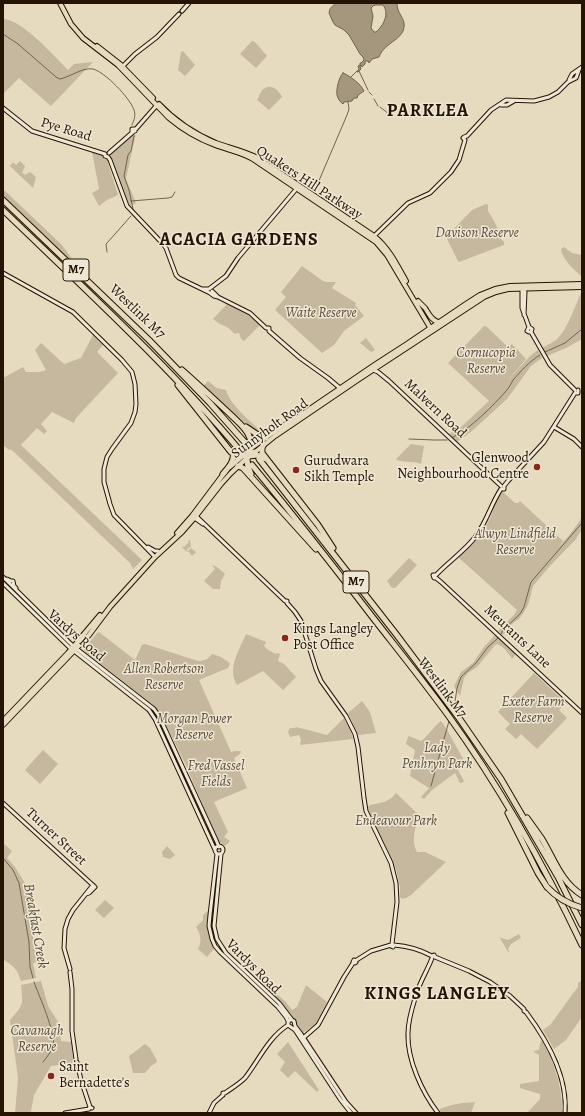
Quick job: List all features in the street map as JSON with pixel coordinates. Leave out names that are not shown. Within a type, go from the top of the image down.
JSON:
[{"type":"highway","name":"Westlink M7","points":[[3,200],[149,340],[210,403],[248,454]]},
{"type":"highway","name":"Westlink M7","points":[[3,210],[164,367],[248,454]]},
{"type":"highway","points":[[149,340],[237,421],[250,436],[252,445],[248,454],[247,464],[249,470],[274,503]]},
{"type":"highway","name":"M7","points":[[164,367],[233,453]]},
{"type":"highway","points":[[237,421],[261,437],[266,438]]},
{"type":"highway","points":[[264,444],[262,451],[266,459]]},
{"type":"highway","points":[[223,474],[232,461],[234,456],[233,453],[236,455],[248,454],[259,456],[266,459]]},
{"type":"highway","name":"Westlink M7","points":[[259,459],[451,706],[501,779],[558,877],[582,925]]},
{"type":"highway","name":"M7","points":[[266,459],[274,467],[318,525],[356,582]]},
{"type":"highway","name":"Westlink M7","points":[[252,465],[447,714],[506,803],[556,890],[582,945]]},
{"type":"highway","points":[[238,466],[243,468],[333,567]]},
{"type":"highway","name":"M7","points":[[485,770],[501,798],[538,873],[547,887],[564,901],[582,908]]},
{"type":"highway","points":[[501,779],[542,839],[567,883],[582,895]]},
{"type":"main road","name":"Quakers Hill Parkway","points":[[62,3],[71,24],[83,38],[122,67],[158,105],[174,118],[185,126],[214,142],[258,158],[382,244],[388,251],[433,328]]},
{"type":"main road","name":"Quakers Hill Parkway","points":[[373,238],[387,255],[426,320],[433,328]]},
{"type":"main road","name":"Sunnyholt Road","points":[[374,368],[416,338],[488,295],[504,290],[582,284]]},
{"type":"main road","name":"Sunnyholt Road","points":[[154,556],[182,532],[223,474],[266,438],[374,368],[433,328],[438,322],[466,304],[491,290],[506,286],[523,288],[582,287]]},
{"type":"main road","points":[[418,301],[426,310],[430,318],[438,322]]},
{"type":"main road","points":[[416,338],[426,326],[426,320]]},
{"type":"main road","name":"Sunnyholt Road","points":[[3,725],[73,648],[115,597],[158,551],[194,516],[248,454],[341,389]]},
{"type":"main road","name":"Sunnyholt Road","points":[[3,721],[73,648]]},
{"type":"street","points":[[122,67],[135,54],[157,37],[179,14],[179,11],[182,11],[189,3]]},
{"type":"street","points":[[373,238],[408,203],[430,193],[451,172],[459,160],[465,140],[463,137],[467,136],[497,106],[515,100],[534,101],[547,98],[558,92],[581,69]]},
{"type":"street","points":[[158,105],[129,135],[107,154],[128,208],[166,248],[177,276],[202,289],[210,291],[214,296],[218,296],[250,313],[300,358],[341,389]]},
{"type":"street","name":"Pye Road","points":[[3,108],[32,131],[107,154]]},
{"type":"street","points":[[210,291],[214,285],[226,276],[238,258],[298,187]]},
{"type":"street","points":[[3,273],[73,312],[122,360],[132,372],[135,384],[135,412],[131,423],[107,457],[104,469],[104,480],[113,513],[117,519],[154,556]]},
{"type":"street","points":[[502,487],[541,446],[577,390],[548,363],[531,332],[528,331],[529,327],[524,315],[523,288]]},
{"type":"street","name":"Malvern Road","points":[[374,368],[502,487]]},
{"type":"street","points":[[554,426],[574,439],[582,447]]},
{"type":"street","name":"Meurants Lane","points":[[502,487],[493,502],[485,522],[474,539],[436,576],[582,713]]},
{"type":"street","points":[[194,516],[210,529],[294,610],[301,621],[321,681],[346,716],[355,734],[365,806],[369,819],[392,866],[395,876],[397,906],[392,945]]},
{"type":"street","points":[[144,546],[158,551]]},
{"type":"street","name":"Vardys Road","points":[[3,576],[73,648],[152,707],[159,716],[219,847],[223,849],[223,852],[218,853]]},
{"type":"street","name":"Vardys Road","points":[[3,583],[73,648],[149,710],[155,719],[218,853],[209,926],[214,944],[220,952],[280,1009],[346,1102],[356,1113]]},
{"type":"street","points":[[182,767],[188,784],[187,787],[190,788],[197,798]]},
{"type":"street","name":"Turner Street","points":[[3,803],[94,886],[73,910],[68,919],[65,929],[64,948],[72,985],[72,1031],[76,1061],[91,1110]]},
{"type":"street","points":[[218,853],[216,848],[219,847]]},
{"type":"street","points":[[302,1039],[318,1025],[340,983],[354,962],[371,951],[392,945],[412,947],[469,971],[490,982],[510,996],[525,1010],[544,1037],[556,1062],[564,1094],[565,1113]]},
{"type":"street","points":[[433,957],[417,991],[412,1006],[408,1033],[409,1047],[414,1068],[428,1097],[438,1113]]},
{"type":"street","points":[[209,1113],[214,1103],[244,1079],[268,1044],[291,1023]]},
{"type":"street","name":"Vardys Road","points":[[302,1039],[343,1104],[351,1113]]},
{"type":"street","points":[[65,1113],[91,1110]]},
{"type":"green space","points":[[3,19],[19,25],[28,32],[47,48],[68,70],[74,64],[93,62],[51,106],[19,78],[3,94]]},
{"type":"green space","points":[[252,41],[255,42],[267,56],[256,68],[240,54]]},
{"type":"green space","points":[[183,51],[195,65],[185,76],[178,70],[181,52]]},
{"type":"green space","points":[[267,87],[276,89],[282,97],[269,110],[257,100],[262,90]]},
{"type":"green space","points":[[133,134],[137,136],[135,137],[126,179],[136,203],[130,206],[123,191],[111,156],[112,152]]},
{"type":"green space","points":[[92,152],[102,155],[107,160],[118,195],[99,206],[92,193],[99,189]]},
{"type":"green space","points":[[20,161],[25,166],[22,173],[25,175],[30,172],[36,177],[33,188],[10,166],[13,162],[16,165]]},
{"type":"green space","points":[[3,189],[62,245],[73,260],[67,257],[3,197]]},
{"type":"green space","name":"Davison Reserve","points":[[486,204],[488,205],[488,211],[496,224],[500,238],[504,242],[504,245],[459,262],[446,237],[472,210]]},
{"type":"green space","points":[[564,247],[572,253],[582,255],[582,277],[564,257],[561,249]]},
{"type":"green space","name":"Waite Reserve","points":[[302,266],[323,281],[336,282],[332,288],[356,303],[355,305],[364,316],[344,331],[334,345],[322,353],[275,310],[286,297],[281,292]]},
{"type":"green space","points":[[581,293],[582,339],[547,356],[542,348],[556,340],[564,330]]},
{"type":"green space","points":[[227,304],[248,315],[260,325],[244,341],[241,339],[239,333],[235,334],[227,327],[213,319]]},
{"type":"green space","name":"Cornucopia Reserve","points":[[484,326],[487,327],[508,347],[512,344],[526,359],[507,381],[531,355],[538,350],[542,358],[531,366],[507,399],[472,431],[457,442],[449,434],[461,427],[489,401],[448,363]]},
{"type":"green space","points":[[93,335],[103,345],[97,352],[118,373],[76,418],[74,423],[52,412],[41,424],[47,431],[44,434],[37,428],[21,445],[142,560],[133,569],[130,563],[14,452],[3,445],[3,378],[23,367],[26,372],[40,372],[46,370],[35,350],[41,343],[64,364],[81,358]]},
{"type":"green space","points":[[366,338],[375,350],[371,352],[360,343]]},
{"type":"green space","points":[[208,381],[217,388],[226,390],[228,396],[237,408],[265,435],[261,435],[252,429],[203,386]]},
{"type":"green space","points":[[411,444],[424,446],[421,464],[396,459]]},
{"type":"green space","name":"Alwyn Lindfield Reserve","points":[[503,492],[515,503],[520,501],[563,541],[558,547],[571,533],[582,517],[582,529],[576,539],[533,586],[528,605],[524,612],[503,635],[498,631],[517,610],[458,557],[480,536],[491,516],[498,498]]},
{"type":"green space","points":[[190,540],[191,548],[190,547],[186,550],[188,551],[187,552],[182,547],[184,547]]},
{"type":"green space","points":[[191,548],[196,552],[192,556],[188,551]]},
{"type":"green space","points":[[409,558],[417,565],[395,588],[392,588],[387,581]]},
{"type":"green space","points":[[212,565],[217,567],[225,574],[221,581],[220,589],[213,589],[204,581],[215,569]]},
{"type":"green space","points":[[99,632],[135,660],[142,645],[145,644],[198,661],[203,661],[212,654],[221,657],[230,663],[228,668],[199,680],[231,752],[241,751],[240,754],[234,758],[247,788],[214,802],[228,832],[224,837],[230,841],[225,846],[217,841],[185,763],[159,711],[151,703],[84,651],[84,649]]},
{"type":"green space","points":[[246,634],[266,642],[264,646],[268,650],[276,654],[280,654],[278,661],[284,664],[296,677],[283,690],[263,671],[237,685],[233,673],[235,660]]},
{"type":"green space","points":[[495,635],[516,654],[512,659],[504,648],[497,644],[495,645],[477,667],[468,673],[464,678],[460,696],[454,686],[461,672],[473,663],[484,647]]},
{"type":"green space","name":"Exeter Farm Reserve","points":[[534,673],[566,703],[559,710],[567,718],[537,749],[521,734],[516,739],[505,729],[510,724],[498,712]]},
{"type":"green space","points":[[362,701],[370,712],[376,733],[358,735],[348,713]]},
{"type":"green space","points":[[344,718],[351,731],[353,739],[300,745],[301,740],[299,735],[290,737],[288,732],[290,728],[296,727],[327,735]]},
{"type":"green space","name":"Lady Penhryn Park","points":[[441,721],[466,764],[458,770],[464,781],[460,783],[455,773],[432,790],[424,799],[421,797],[429,788],[410,776],[415,750],[406,744],[409,736],[421,741]]},
{"type":"green space","points":[[43,750],[58,764],[40,784],[25,770]]},
{"type":"green space","name":"Endeavour Park","points":[[396,793],[419,815],[414,838],[417,852],[425,852],[446,862],[411,895],[402,899],[400,897],[400,886],[396,870],[371,817],[368,807],[370,805],[388,800]]},
{"type":"green space","points":[[3,843],[12,851],[7,858],[15,867],[31,893],[28,907],[37,962],[33,963],[36,978],[21,981],[15,968],[3,959]]},
{"type":"green space","points":[[167,846],[175,855],[170,859],[163,857],[162,852]]},
{"type":"green space","points":[[105,900],[114,908],[104,918],[95,910]]},
{"type":"green space","points":[[209,910],[208,930],[211,944],[214,949],[207,957],[198,949],[200,938],[196,927],[203,920],[203,915]]},
{"type":"green space","points":[[519,934],[521,938],[511,944],[508,952],[498,937],[508,940]]},
{"type":"green space","points":[[582,979],[582,1017],[566,1040],[554,1049],[543,1030],[551,1024],[578,987],[578,983]]},
{"type":"green space","name":"Cavanagh Reserve","points":[[41,981],[48,1006],[58,1022],[61,1041],[71,1042],[74,1063],[51,1066],[34,1095],[31,1111],[32,1113],[15,1113],[18,1078],[10,1020],[22,1004],[21,985]]},
{"type":"green space","points":[[306,985],[327,1002],[316,1023],[303,1033],[294,1020],[290,1017],[285,1007],[269,992],[271,989],[285,1001],[292,1010],[297,1007]]},
{"type":"green space","points":[[542,1040],[557,1075],[561,1094],[562,1113],[527,1113],[540,1099],[540,1094],[520,1088],[520,1084],[539,1081],[539,1055],[534,1051],[539,1050]]},
{"type":"green space","points":[[288,1042],[319,1090],[317,1092],[295,1071],[288,1078],[280,1070],[285,1062],[277,1054]]},
{"type":"green space","points":[[145,1044],[150,1048],[157,1062],[145,1073],[133,1073],[129,1056]]},
{"type":"green space","points":[[475,1102],[471,1113],[441,1113],[440,1111],[440,1109],[449,1106]]},
{"type":"shaded area","points":[[336,3],[397,3],[404,23],[404,29],[399,37],[386,47],[379,57],[372,59],[369,63],[368,61],[365,61],[365,64],[362,67],[361,65],[360,66],[361,69],[357,72],[359,69],[358,66],[364,60],[363,57],[349,35],[335,25],[329,13],[330,9]],"holes":[[[376,5],[383,5],[386,12],[385,20],[379,29],[374,32],[371,28],[373,16],[371,8]]]},
{"type":"shaded area","points":[[343,73],[355,80],[364,91],[358,95],[357,98],[354,98],[352,101],[344,102],[343,104],[337,95],[337,86]]},
{"type":"waterway","points":[[3,34],[18,44],[60,79],[85,69],[93,69],[104,75],[116,86],[132,105],[135,114],[132,125]]},
{"type":"waterway","points":[[351,77],[357,71]]},
{"type":"waterway","points":[[359,71],[368,90]]},
{"type":"waterway","points":[[369,92],[372,95]]},
{"type":"waterway","points":[[374,99],[378,106]]},
{"type":"waterway","points":[[312,191],[318,183],[347,115],[349,109],[348,102]]},
{"type":"waterway","points":[[380,107],[389,114]]},
{"type":"waterway","points":[[133,209],[124,176],[128,155],[131,151],[134,136]]},
{"type":"waterway","points":[[131,201],[168,198],[172,197],[175,192]]},
{"type":"waterway","points":[[107,252],[106,244],[131,216]]},
{"type":"waterway","points":[[545,352],[565,343],[582,329]]},
{"type":"waterway","points":[[453,437],[466,429],[496,402],[522,370],[540,355]]},
{"type":"waterway","points":[[409,439],[447,440]]},
{"type":"waterway","points":[[501,634],[503,630],[520,614],[524,607],[531,582],[582,523]]},
{"type":"waterway","points":[[454,709],[457,688],[461,677],[476,663],[488,647],[498,638]]},
{"type":"waterway","points":[[431,786],[449,721]]},
{"type":"waterway","name":"Breakfast Creek","points":[[3,858],[13,870],[19,883],[29,942],[30,967],[33,978]]},
{"type":"waterway","name":"Breakfast Creek","points":[[34,982],[50,1024],[53,1040],[53,1046],[43,1062]]},
{"type":"place","name":"Glenwood Neighbourhood Centre","points":[[537,467]]},
{"type":"place","name":"Gurudwara Sikh Temple","points":[[296,470]]},
{"type":"place","name":"Kings Langley Post Office","points":[[285,638]]},
{"type":"place","name":"Saint Bernadette's","points":[[51,1076]]},
{"type":"district","name":"PARKLEA","points":[[428,112]]},
{"type":"district","name":"ACACIA GARDENS","points":[[239,241]]},
{"type":"district","name":"KINGS LANGLEY","points":[[437,995]]},
{"type":"park label","name":"Allen Robertson Reserve","points":[[164,678]]},
{"type":"park label","name":"Morgan Power Reserve","points":[[194,728]]},
{"type":"park label","name":"Fred Vassel Fields","points":[[216,776]]}]
